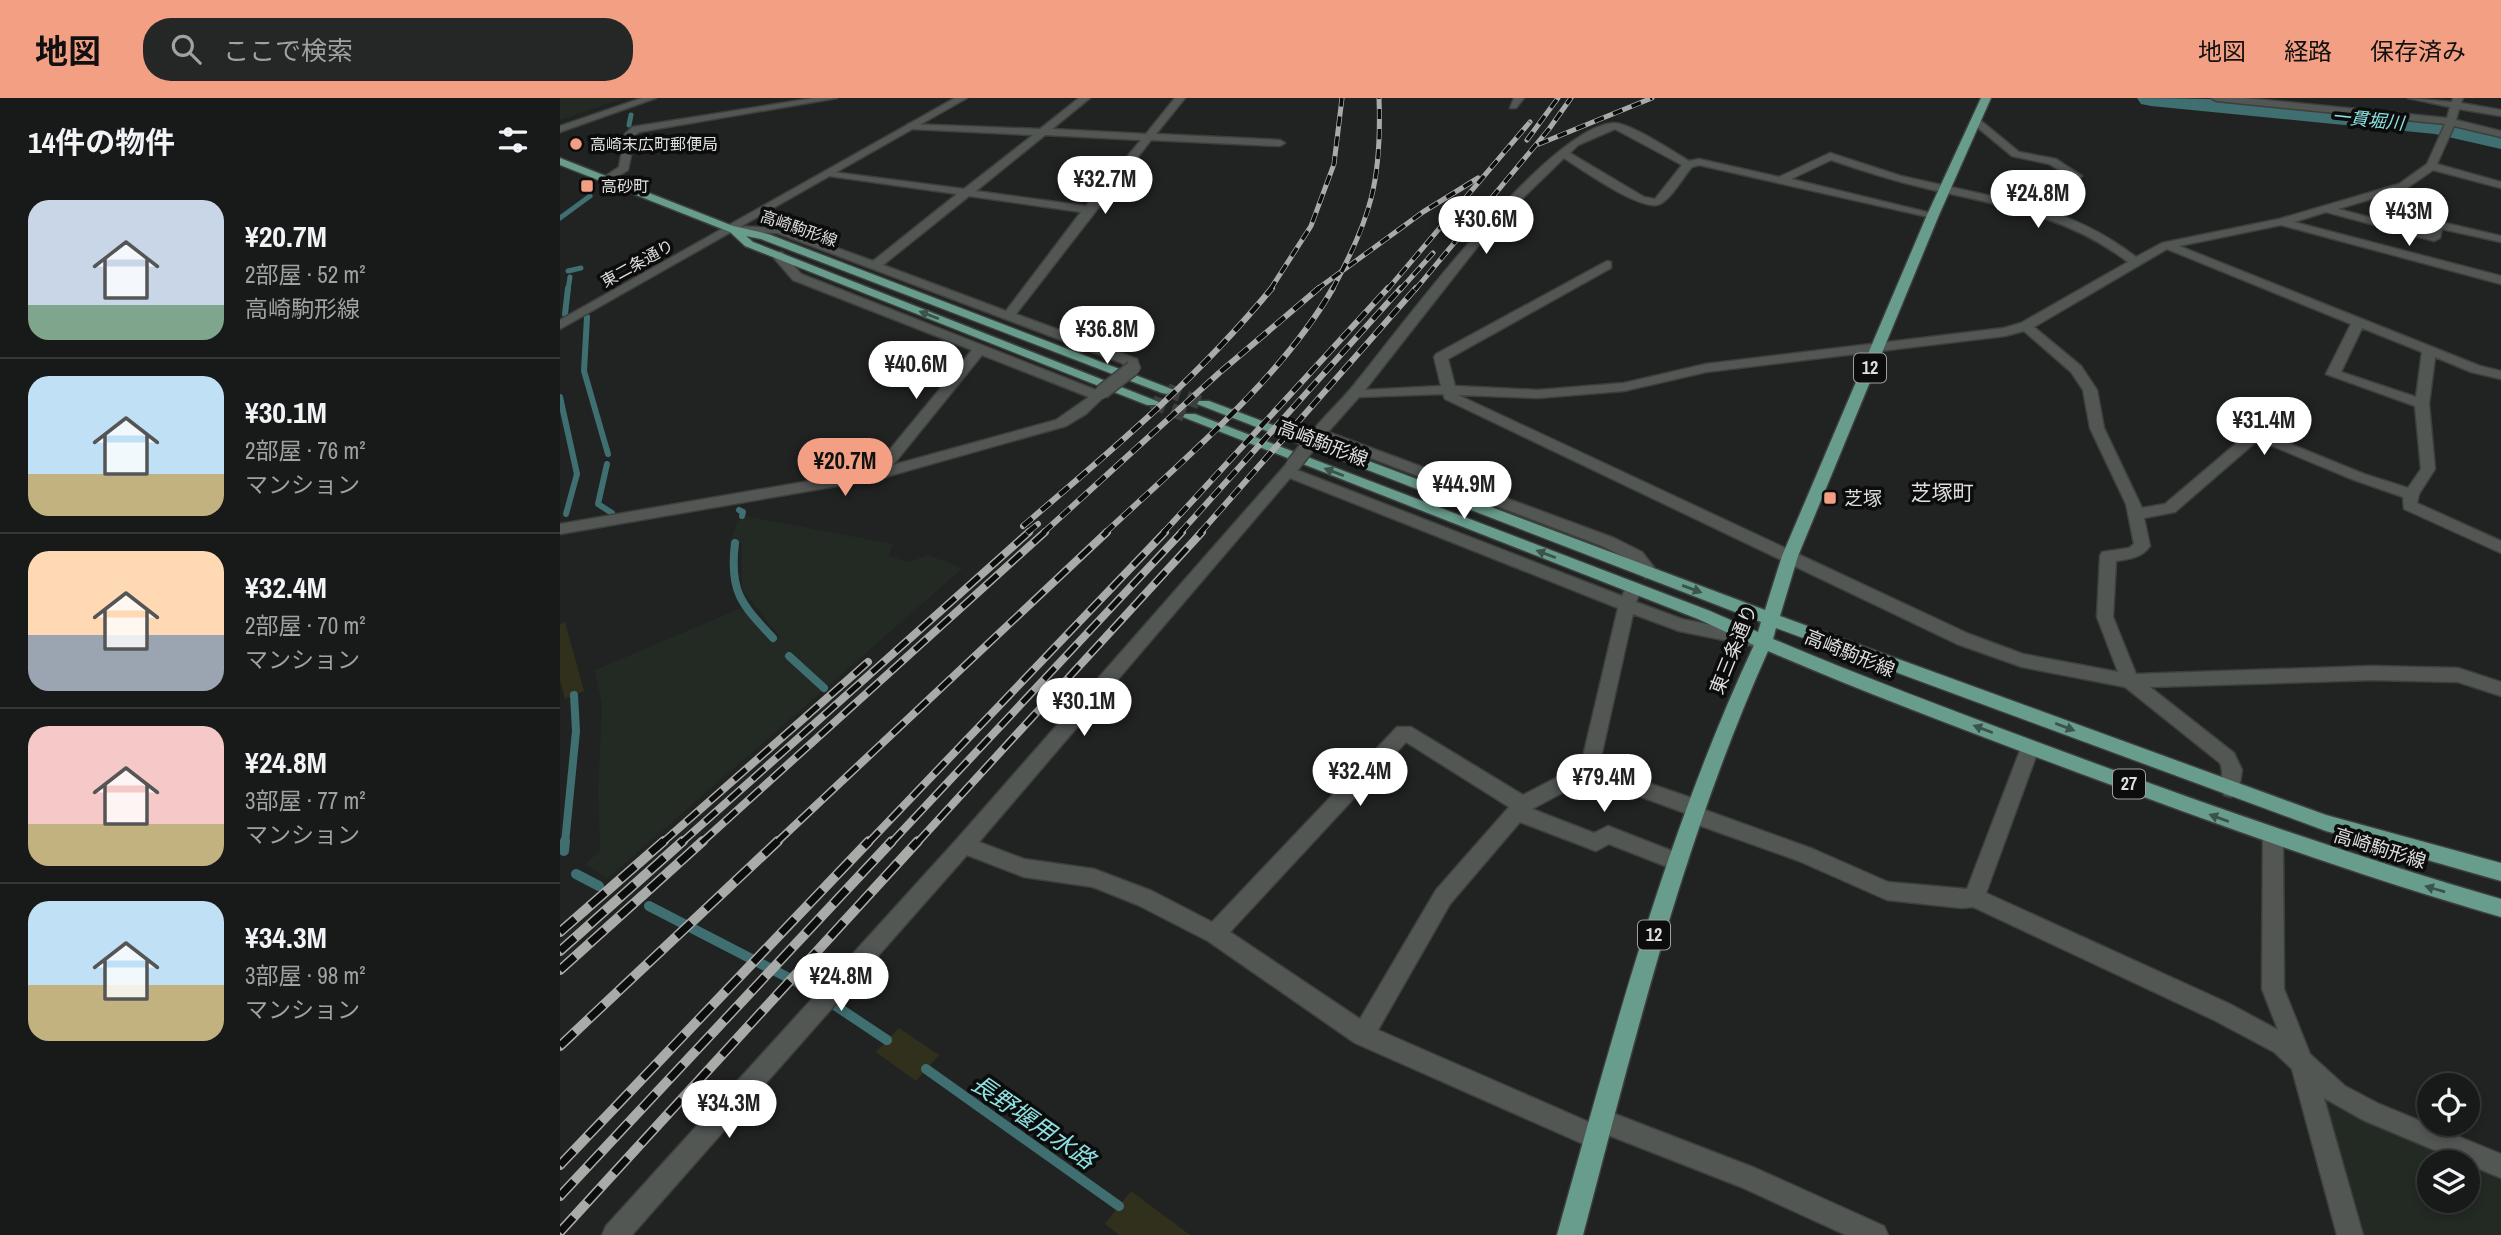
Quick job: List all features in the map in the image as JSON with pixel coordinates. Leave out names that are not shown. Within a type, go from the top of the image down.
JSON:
[{"type":"main road","name":"東三条通り","points":[[1570,1235],[1638,984],[1695,811],[1731,713],[1763,643],[1790,556],[1933,215],[1986,98]]},
{"type":"main road","name":"高崎駒形線","points":[[560,161],[730,229],[789,245],[1167,390]]},
{"type":"main road","name":"高崎駒形線","points":[[730,229],[749,244],[778,256],[1153,402]]},
{"type":"main road","name":"高崎駒形線","points":[[1204,404],[1771,619],[2231,789],[2337,827],[2501,872]]},
{"type":"main road","name":"高崎駒形線","points":[[1190,417],[1631,596]]},
{"type":"main road","name":"高崎駒形線","points":[[1763,643],[2030,748],[2273,838],[2373,871],[2501,908]]},
{"type":"street","points":[[606,179],[624,167],[630,134],[636,129],[832,98]]},
{"type":"street","name":"東二条通り","points":[[560,325],[962,98]]},
{"type":"street","points":[[874,266],[1085,98]]},
{"type":"street","points":[[1008,317],[1089,210],[1180,98]]},
{"type":"street","points":[[2217,98],[2501,134]]},
{"type":"street","points":[[2413,98],[2456,102],[2501,113]]},
{"type":"street","points":[[560,129],[642,99]]},
{"type":"street","points":[[1356,392],[1365,395],[1448,390],[1538,394],[1624,387],[1706,369],[2005,332],[2026,326],[2166,245],[2281,222],[2403,186],[2431,166],[2456,102]]},
{"type":"street","points":[[1976,122],[2016,154],[2052,161],[2077,176],[2072,182],[2013,188],[2015,206]]},
{"type":"street","points":[[912,126],[1280,142]]},
{"type":"street","points":[[615,1235],[964,845],[1290,469],[1356,392],[1489,225],[1574,143],[1617,126],[1688,164],[1699,162],[1933,215]]},
{"type":"street","points":[[1564,154],[1640,200],[1653,203],[1660,201],[1688,164]]},
{"type":"street","points":[[1781,180],[1830,156],[1897,178],[2015,206],[2099,233],[2136,263]]},
{"type":"street","points":[[2431,166],[2501,185]]},
{"type":"street","points":[[829,173],[1089,210]]},
{"type":"street","points":[[2322,208],[2434,238],[2437,224],[2501,239]]},
{"type":"street","points":[[2281,222],[2501,280]]},
{"type":"street","points":[[560,529],[878,474],[1048,427],[1073,416],[1133,368],[1132,362],[1127,360],[778,230],[730,229]]},
{"type":"street","points":[[789,245],[801,239]]},
{"type":"street","points":[[2166,245],[2501,375]]},
{"type":"street","points":[[778,256],[797,277],[1099,394]]},
{"type":"street","points":[[1607,265],[1441,357],[1450,396],[1989,650],[2062,671],[2130,681],[2397,673],[2458,675],[2501,689]]},
{"type":"street","points":[[2359,321],[2333,374],[2422,404]]},
{"type":"street","points":[[2026,326],[2076,369],[2090,390],[2098,428],[2136,514],[2142,546],[2133,553],[2108,556],[2105,582],[2105,617],[2130,681],[2227,758],[2233,770],[2231,789]]},
{"type":"street","points":[[878,474],[980,349]]},
{"type":"street","points":[[2429,349],[2422,404],[2428,469],[2411,494],[2409,505],[2501,547]]},
{"type":"street","points":[[2136,514],[2170,508],[2256,434],[2359,477],[2411,494]]},
{"type":"street","points":[[1317,435],[1608,542],[1636,556],[1651,573]]},
{"type":"street","points":[[1290,469],[1631,596],[1679,625],[1763,643]]},
{"type":"street","points":[[1363,1035],[1443,897],[1519,808],[1589,770],[1631,596]]},
{"type":"street","points":[[1215,934],[1404,733],[1519,808],[1596,842],[1608,835],[1678,862]]},
{"type":"street","points":[[1974,897],[2030,748]]},
{"type":"street","points":[[1589,770],[1806,855],[1887,891],[1961,899],[1974,897],[2222,1012],[2282,1044],[2337,1094],[2371,1112],[2501,1166]]},
{"type":"street","points":[[2273,838],[2273,989],[2302,1062],[2350,1235]]},
{"type":"street","points":[[964,845],[1042,873],[1094,878],[1146,898],[1215,934],[1363,1035],[1599,1130],[1746,1177],[1875,1235]]},
{"type":"shaded area","points":[[560,98],[621,98],[622,99],[560,120]]},
{"type":"shaded area","points":[[739,515],[893,544],[889,556],[909,562],[928,555],[963,568],[827,687],[790,651],[784,654],[821,692],[607,879],[585,864],[600,851],[598,789],[602,707],[595,670],[741,608],[770,642],[780,637],[742,589],[742,543],[731,541]]},
{"type":"shaded area","points":[[565,622],[584,691],[565,699],[560,680],[560,624]]},
{"type":"shaded area","points":[[899,1028],[939,1055],[916,1081],[876,1052]]},
{"type":"shaded area","points":[[2322,1097],[2444,1150],[2417,1150],[2417,1213],[2480,1213],[2480,1166],[2501,1175],[2501,1235],[2360,1235]]},
{"type":"shaded area","points":[[1131,1191],[1190,1235],[1119,1235],[1105,1224]]},
{"type":"waterway","name":"一貫堀川","points":[[2151,98],[2435,126],[2501,140]]},
{"type":"waterway","name":"長野堰用水路","points":[[629,125],[631,115]]},
{"type":"waterway","name":"長野堰用水路","points":[[560,218],[590,196]]},
{"type":"waterway","points":[[568,271],[581,268]]},
{"type":"waterway","name":"長野堰用水路","points":[[568,290],[570,277]]},
{"type":"waterway","name":"長野堰用水路","points":[[565,314],[568,288]]},
{"type":"waterway","points":[[587,317],[584,371],[608,454]]},
{"type":"waterway","name":"長野堰用水路","points":[[560,397],[577,474],[566,514]]},
{"type":"waterway","points":[[607,464],[598,504],[612,513]]},
{"type":"waterway","points":[[739,510],[743,512],[742,516]]},
{"type":"waterway","points":[[735,543],[734,573],[740,596],[745,606],[773,638]]},
{"type":"waterway","points":[[789,656],[824,688]]},
{"type":"waterway","name":"長野堰用水路","points":[[565,843],[576,731],[574,695]]},
{"type":"waterway","name":"長野堰用水路","points":[[564,851],[565,841]]},
{"type":"waterway","name":"長野堰用水路","points":[[576,874],[599,886]]},
{"type":"waterway","name":"長野堰用水路","points":[[649,906],[812,990],[887,1040]]},
{"type":"waterway","name":"長野堰用水路","points":[[926,1069],[1119,1206]]},
{"type":"tunnel","points":[[1167,390],[1204,404]]},
{"type":"tunnel","points":[[1152,402],[1190,417]]},
{"type":"railway","points":[[1270,290],[1311,226],[1334,164],[1342,98]]},
{"type":"railway","points":[[1341,272],[1365,219],[1376,176],[1379,98]]},
{"type":"railway","points":[[1527,140],[1558,98]]},
{"type":"railway","points":[[1415,290],[1549,129],[1571,98]]},
{"type":"railway","points":[[1539,144],[1652,98]]},
{"type":"railway","points":[[1387,290],[1530,122]]},
{"type":"railway","points":[[1341,272],[1423,212],[1478,178]]},
{"type":"railway","points":[[1400,290],[1433,253]]},
{"type":"railway","points":[[1316,290],[1341,272]]},
{"type":"railway","points":[[1333,288],[1341,272]]},
{"type":"railway","points":[[1023,526],[1184,383],[1272,288]]},
{"type":"railway","points":[[1043,533],[1219,373],[1319,288]]},
{"type":"railway","points":[[1105,533],[1258,387],[1286,355],[1333,288]]},
{"type":"railway","points":[[1163,533],[1388,288]]},
{"type":"railway","points":[[1180,533],[1401,288]]},
{"type":"railway","points":[[1200,533],[1416,288]]},
{"type":"railway","points":[[1027,533],[1038,524]]},
{"type":"railway","points":[[681,843],[1029,532]]},
{"type":"railway","points":[[701,843],[1045,532]]},
{"type":"railway","points":[[776,843],[1107,532]]},
{"type":"railway","points":[[868,843],[1165,532]]},
{"type":"railway","points":[[891,843],[1182,532]]},
{"type":"railway","points":[[917,843],[1202,532]]},
{"type":"railway","points":[[662,843],[868,662]]},
{"type":"railway","points":[[560,932],[664,841]]},
{"type":"railway","points":[[560,951],[683,841]]},
{"type":"railway","points":[[560,970],[703,841]]},
{"type":"railway","points":[[560,1046],[778,841]]},
{"type":"railway","points":[[560,1165],[869,841]]},
{"type":"railway","points":[[560,1196],[892,841]]},
{"type":"railway","points":[[560,1232],[918,841]]},
{"type":"place","name":"高崎末広町郵便局","points":[[576,144]]},
{"type":"place","name":"高砂町","points":[[587,186]]},
{"type":"place","name":"芝塚","points":[[1830,498]]},
{"type":"district","name":"芝塚町","points":[[1942,493]]}]
